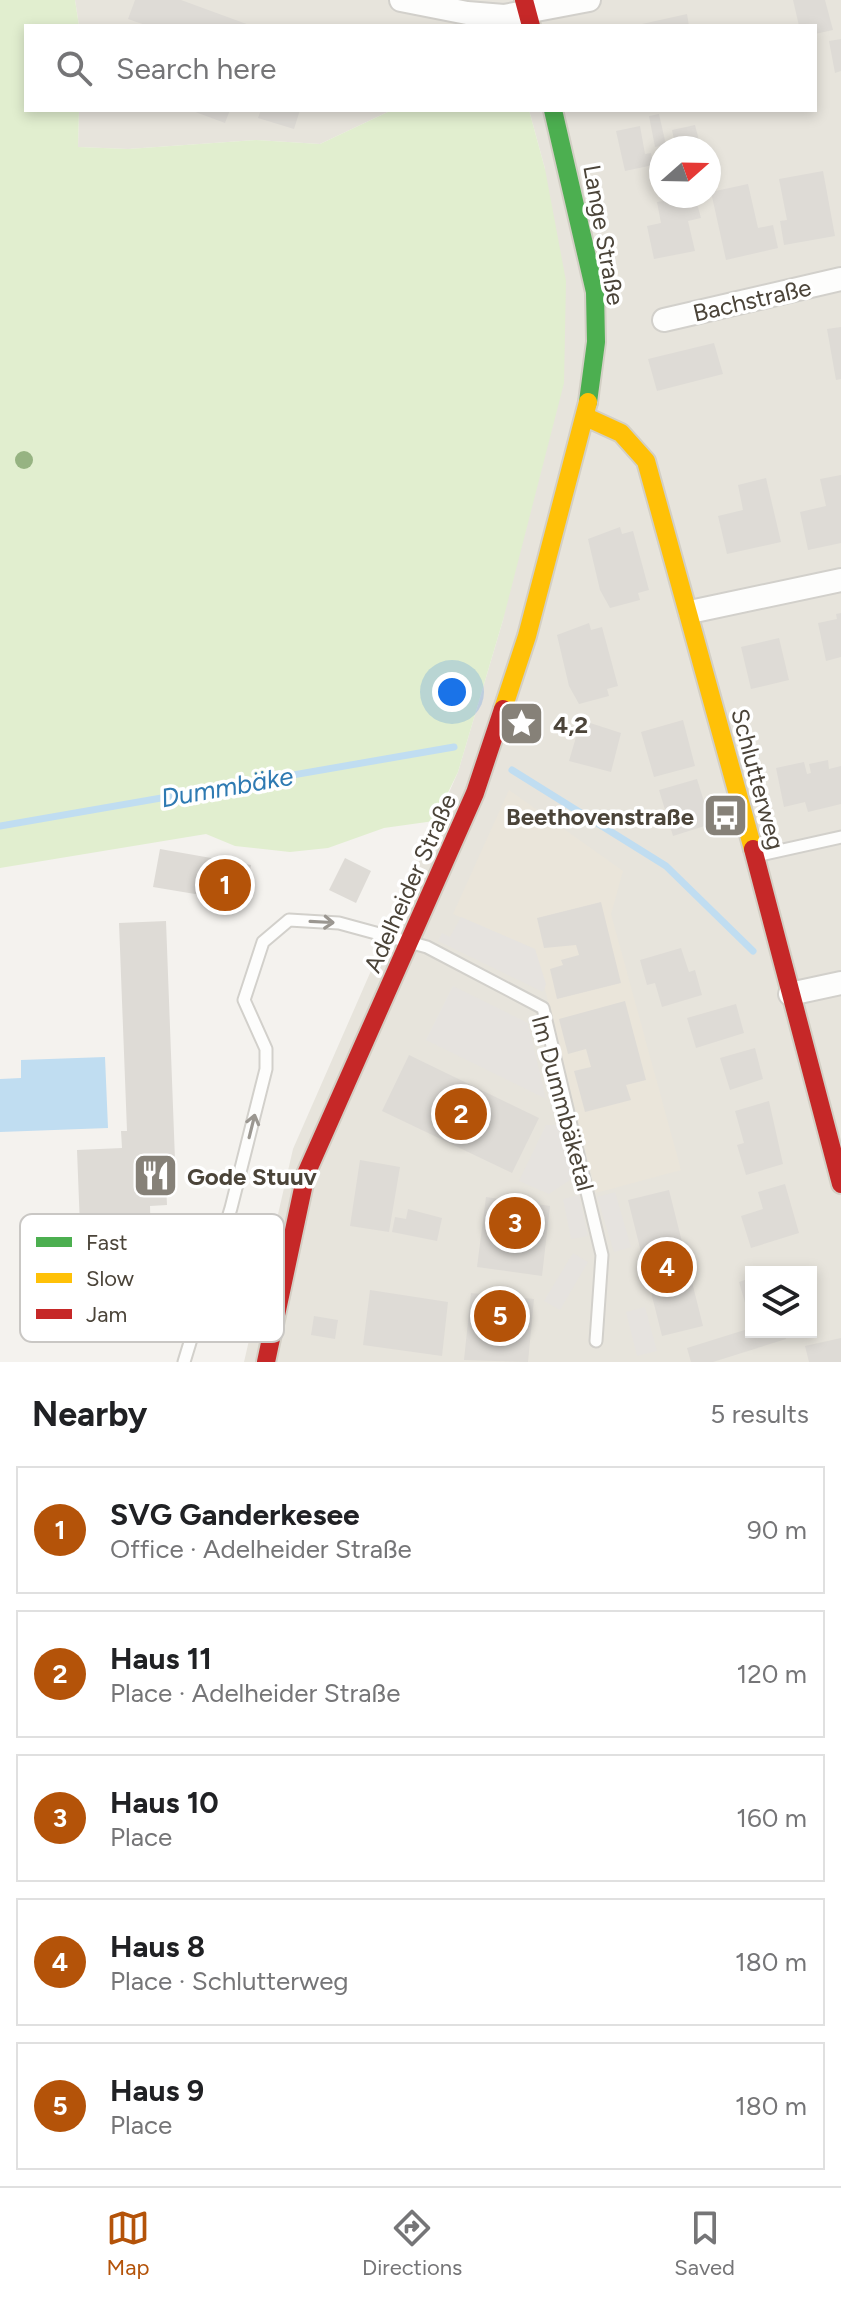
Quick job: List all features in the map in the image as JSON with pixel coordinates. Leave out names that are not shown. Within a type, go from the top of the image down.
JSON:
[{"type":"street","points":[[401,0],[467,13],[527,13],[589,0]]},
{"type":"street","name":"Lange Straße","points":[[553,112],[595,292],[596,342],[586,417]]},
{"type":"street","name":"Bachstraße","points":[[664,320],[841,279]]},
{"type":"street","name":"Schlutterweg","points":[[586,417],[606,422],[640,450],[690,612],[841,1184]]},
{"type":"street","name":"Adelheider Straße","points":[[284,1277],[306,1174],[401,941],[475,793],[527,636],[586,417]]},
{"type":"street","points":[[690,612],[841,580]]},
{"type":"street","points":[[790,994],[841,983]]},
{"type":"street","name":"Adelheider Straße","points":[[266,1362],[270,1342]]},
{"type":"lane","points":[[753,857],[841,837]]},
{"type":"lane","points":[[229,1214],[266,1069],[266,1049],[244,1000],[263,942],[289,920],[339,923],[401,941]]},
{"type":"lane","name":"Im Dummbäketal","points":[[401,941],[427,947],[543,1008],[602,1255],[596,1341]]},
{"type":"lane","points":[[184,1362],[190,1342]]},
{"type":"shaded area","points":[[75,0],[841,0],[841,1362],[244,1362],[249,1342],[284,1342],[284,1214],[278,1214],[293,1149],[458,772],[503,620],[545,169],[530,112],[817,112],[817,24],[79,24]]},
{"type":"shaded area","points":[[79,112],[388,112],[320,144],[256,140],[128,149],[78,147]]},
{"type":"shaded area","points":[[509,790],[623,871],[611,914],[681,1170],[596,1193],[535,949],[453,914]]},
{"type":"shaded area","points":[[461,917],[535,949],[546,984],[543,992],[438,941],[442,933],[450,937]]},
{"type":"shaded area","points":[[453,986],[528,1023],[546,1099],[426,1040]]},
{"type":"shaded area","points":[[546,1125],[559,1125],[573,1178],[549,1194],[519,1181]]},
{"type":"shaded area","points":[[615,1192],[631,1247],[614,1252],[597,1197]]},
{"type":"shaded area","points":[[579,1195],[588,1236],[571,1239],[563,1199]]},
{"type":"shaded area","points":[[573,1253],[588,1262],[560,1310],[544,1301]]},
{"type":"shaded area","points":[[645,1307],[657,1351],[637,1356],[626,1312]]},
{"type":"green space","points":[[0,0],[75,0],[79,24],[24,24],[24,112],[79,112],[78,147],[128,149],[256,140],[320,144],[388,112],[530,112],[545,169],[566,281],[564,383],[503,620],[458,772],[434,821],[384,828],[328,848],[290,852],[235,846],[206,834],[0,868]]},
{"type":"water","points":[[105,1057],[108,1128],[0,1132],[0,1079],[21,1078],[21,1060]]},
{"type":"building","points":[[135,0],[181,0],[247,24],[142,24],[128,19]]},
{"type":"building","points":[[793,0],[825,0],[833,30],[817,34],[817,24],[799,24]]},
{"type":"building","points":[[687,14],[689,24],[642,24]]},
{"type":"building","points":[[841,39],[841,71],[835,73],[829,41]]},
{"type":"building","points":[[195,112],[229,112],[225,123]]},
{"type":"building","points":[[260,112],[299,112],[294,129],[258,118]]},
{"type":"building","points":[[659,114],[664,136],[653,136],[649,116]]},
{"type":"building","points":[[695,125],[698,136],[673,136],[672,130]]},
{"type":"building","points":[[640,126],[645,154],[649,153],[649,166],[625,171],[616,131]]},
{"type":"building","points":[[823,171],[835,236],[784,245],[780,221],[787,220],[779,179]]},
{"type":"building","points":[[748,184],[758,228],[773,225],[778,248],[726,260],[715,208],[721,208],[721,190]]},
{"type":"building","points":[[658,208],[698,208],[701,218],[688,221],[695,251],[654,259],[647,226],[661,223]]},
{"type":"building","points":[[841,327],[841,379],[836,380],[827,329]]},
{"type":"building","points":[[714,343],[723,374],[657,391],[648,359]]},
{"type":"building","points":[[841,475],[841,543],[808,550],[800,512],[826,506],[820,479]]},
{"type":"building","points":[[766,478],[781,542],[727,554],[718,516],[743,510],[738,485]]},
{"type":"building","points":[[620,527],[622,534],[633,531],[649,590],[638,593],[640,600],[610,608],[600,590],[588,539]]},
{"type":"building","points":[[841,613],[841,657],[826,661],[818,623],[837,619],[836,614]]},
{"type":"building","points":[[589,623],[591,630],[602,627],[618,686],[607,689],[609,696],[579,704],[569,686],[557,635]]},
{"type":"building","points":[[779,638],[789,680],[751,689],[741,647]]},
{"type":"building","points":[[581,720],[621,733],[611,772],[569,761]]},
{"type":"building","points":[[683,720],[695,766],[654,777],[641,732]]},
{"type":"building","points":[[828,760],[829,769],[841,766],[841,804],[808,812],[805,802],[784,807],[776,768],[804,762],[807,774],[811,773],[809,764]]},
{"type":"building","points":[[697,779],[711,824],[673,836],[659,790]]},
{"type":"building","points":[[160,849],[251,865],[246,893],[234,891],[225,899],[153,887]]},
{"type":"building","points":[[345,858],[371,871],[356,903],[329,890]]},
{"type":"building","points":[[601,902],[621,983],[557,999],[550,969],[563,965],[561,960],[579,955],[576,945],[544,948],[537,918]]},
{"type":"building","points":[[166,921],[175,1160],[165,1160],[167,1205],[150,1206],[150,1214],[80,1214],[77,1150],[122,1148],[121,1131],[127,1131],[119,923]]},
{"type":"building","points":[[681,948],[689,972],[695,970],[702,995],[662,1007],[655,983],[647,985],[640,960]]},
{"type":"building","points":[[625,1001],[646,1080],[626,1085],[631,1100],[585,1112],[574,1071],[591,1067],[586,1049],[568,1054],[559,1019]]},
{"type":"building","points":[[736,1004],[744,1033],[696,1048],[687,1018]]},
{"type":"building","points":[[755,1048],[763,1079],[730,1090],[720,1058]]},
{"type":"building","points":[[409,1055],[539,1118],[512,1173],[382,1111]]},
{"type":"building","points":[[769,1101],[783,1164],[746,1175],[737,1145],[744,1143],[735,1111]]},
{"type":"building","points":[[360,1160],[400,1167],[389,1232],[350,1226]]},
{"type":"building","points":[[785,1184],[799,1233],[751,1248],[741,1216],[763,1209],[758,1192]]},
{"type":"building","points":[[669,1190],[703,1326],[662,1336],[628,1200]]},
{"type":"building","points":[[486,1197],[550,1206],[542,1276],[477,1267]]},
{"type":"building","points":[[408,1209],[442,1218],[437,1241],[392,1232],[395,1217],[406,1219]]},
{"type":"building","points":[[745,1280],[745,1303],[739,1282]]},
{"type":"building","points":[[370,1290],[448,1302],[442,1356],[363,1345]]},
{"type":"building","points":[[471,1293],[534,1299],[528,1362],[464,1360]]},
{"type":"building","points":[[314,1316],[338,1320],[335,1339],[311,1335]]},
{"type":"building","points":[[745,1330],[745,1338],[786,1339],[713,1362],[691,1362],[687,1348]]},
{"type":"building","points":[[841,1338],[841,1362],[809,1362],[805,1346]]},
{"type":"waterway","name":"Dummbäke","points":[[0,826],[454,747]]},
{"type":"waterway","name":"Dummbäke","points":[[512,770],[666,866],[753,951]]},
{"type":"traffic: fast","points":[[553,112],[595,292],[596,342],[588,402]]},
{"type":"traffic: slow","points":[[503,709],[527,636],[588,402]]},
{"type":"traffic: slow","points":[[586,417],[621,433],[646,461],[753,849]]},
{"type":"traffic: jam","points":[[524,0],[530,24]]},
{"type":"traffic: jam","points":[[284,1277],[306,1174],[475,793],[503,709]]},
{"type":"traffic: jam","points":[[753,849],[841,1184]]},
{"type":"traffic: jam","points":[[266,1362],[270,1342]]},
{"type":"place","name":"4,2","points":[[522,724]]},
{"type":"place","name":"Beethovenstraße","points":[[725,816]]},
{"type":"place","name":"SVG Ganderkesee","points":[[225,885]]},
{"type":"place","name":"Haus 11","points":[[461,1114]]},
{"type":"place","name":"Gode Stuuv","points":[[156,1176]]},
{"type":"place","name":"Haus 10","points":[[515,1223]]},
{"type":"place","name":"Haus 8","points":[[667,1267]]},
{"type":"place","name":"Haus 9","points":[[500,1316]]}]
